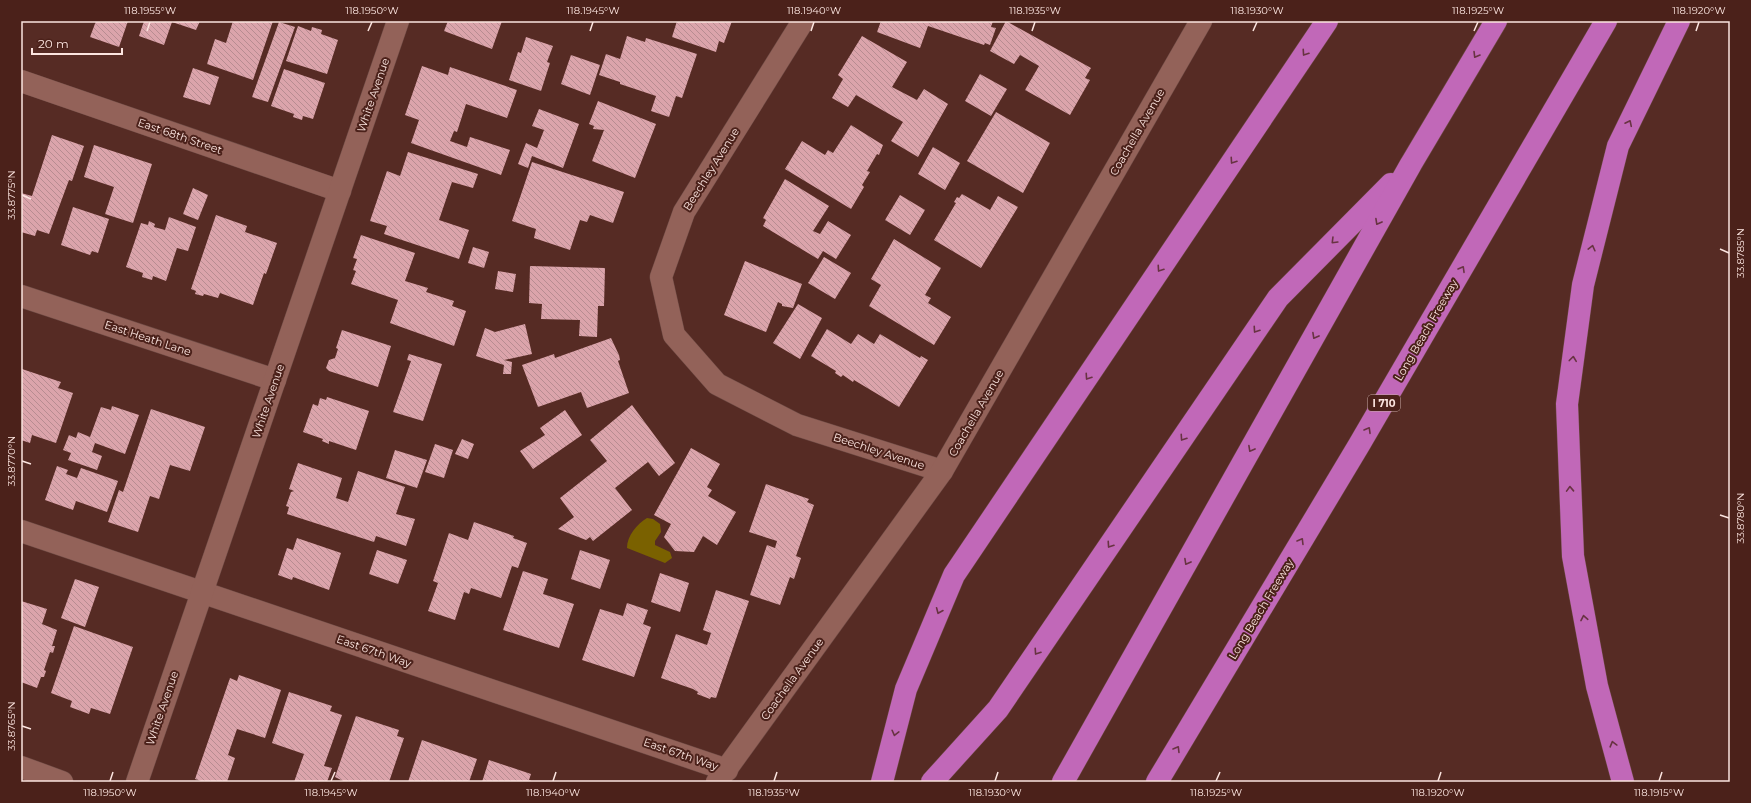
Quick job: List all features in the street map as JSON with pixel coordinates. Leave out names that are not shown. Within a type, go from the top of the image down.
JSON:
[{"type":"highway","points":[[882,782],[906,689],[954,575],[1327,21]]},
{"type":"highway","points":[[1063,782],[1411,164],[1496,21]]},
{"type":"highway","name":"Long Beach Freeway","points":[[1157,782],[1355,451],[1606,21]]},
{"type":"highway","points":[[1623,782],[1597,686],[1572,556],[1567,404],[1583,286],[1618,146],[1679,21]]},
{"type":"highway","points":[[932,782],[998,709],[1278,298],[1411,164]]},
{"type":"street","name":"White Avenue","points":[[137,782],[398,21]]},
{"type":"street","name":"Beechley Avenue","points":[[803,21],[684,212],[661,277],[674,335],[717,384],[797,425],[942,471]]},
{"type":"street","name":"Coachella Avenue","points":[[722,776],[942,471],[1199,21]]},
{"type":"street","name":"East 68th Street","points":[[21,81],[340,191]]},
{"type":"street","name":"East Heath Lane","points":[[21,296],[275,380]]},
{"type":"street","name":"East 67th Way","points":[[21,531],[722,776]]},
{"type":"street","points":[[21,767],[62,782]]},
{"type":"shaded area","points":[[647,518],[653,519],[660,524],[661,532],[655,541],[655,545],[670,552],[672,558],[665,563],[627,548],[627,544],[633,531]]},
{"type":"building","points":[[96,21],[128,21],[119,47],[90,37]]},
{"type":"building","points":[[144,21],[200,21],[196,30],[172,22],[164,45],[139,36]]},
{"type":"building","points":[[233,21],[273,21],[253,80],[207,64],[215,39],[226,43]]},
{"type":"building","points":[[448,21],[502,21],[492,49],[444,31]]},
{"type":"building","points":[[677,21],[732,21],[724,43],[719,41],[716,52],[672,37]]},
{"type":"building","points":[[881,21],[993,21],[991,27],[996,28],[990,45],[985,43],[984,45],[928,26],[920,48],[877,32]]},
{"type":"building","points":[[1006,21],[1091,68],[1085,78],[1090,80],[1070,115],[1025,90],[1039,66],[1020,55],[1014,64],[990,51]]},
{"type":"building","points":[[279,22],[295,27],[268,102],[252,97]]},
{"type":"building","points":[[298,26],[311,31],[312,27],[322,30],[321,34],[338,40],[327,74],[286,61]]},
{"type":"building","points":[[627,36],[645,42],[646,38],[697,54],[682,98],[676,96],[669,117],[651,111],[656,96],[599,75],[606,54],[620,59]]},
{"type":"building","points":[[862,36],[907,62],[892,87],[917,100],[924,89],[948,104],[918,157],[891,141],[903,122],[856,95],[848,107],[832,98],[843,79],[838,75]]},
{"type":"building","points":[[526,37],[553,46],[547,62],[550,63],[541,91],[509,80],[518,52],[521,53]]},
{"type":"building","points":[[571,55],[600,65],[590,95],[561,84]]},
{"type":"building","points":[[422,66],[448,75],[450,67],[517,90],[507,118],[466,104],[457,132],[454,131],[450,141],[467,147],[470,137],[510,150],[501,175],[411,143],[419,120],[405,115]]},
{"type":"building","points":[[193,68],[219,77],[210,105],[183,97]]},
{"type":"building","points":[[284,69],[325,83],[313,119],[303,116],[302,120],[293,117],[294,114],[271,106]]},
{"type":"building","points":[[980,74],[1007,89],[991,116],[965,101]]},
{"type":"building","points":[[598,101],[656,124],[635,178],[592,161],[604,130],[593,129],[594,126],[589,124]]},
{"type":"building","points":[[539,109],[579,124],[563,168],[532,156],[528,168],[518,164],[526,143],[537,148],[544,130],[532,126]]},
{"type":"building","points":[[996,112],[1050,143],[1023,193],[967,161]]},
{"type":"building","points":[[851,125],[883,145],[879,155],[877,154],[867,171],[870,172],[862,185],[864,187],[851,209],[785,169],[802,141],[825,155],[828,150],[833,153]]},
{"type":"building","points":[[52,135],[84,146],[72,181],[69,180],[49,234],[37,230],[35,236],[21,232],[21,193],[32,196]]},
{"type":"building","points":[[94,145],[152,164],[133,223],[105,214],[114,187],[84,177]]},
{"type":"building","points":[[933,147],[960,163],[945,190],[918,174]]},
{"type":"building","points":[[408,152],[478,174],[473,188],[452,182],[439,220],[469,230],[459,259],[384,234],[387,226],[370,221],[387,171],[400,176]]},
{"type":"building","points":[[532,162],[624,192],[613,223],[590,215],[587,222],[580,220],[570,250],[534,238],[536,229],[512,221]]},
{"type":"building","points":[[785,179],[829,206],[813,231],[820,234],[828,221],[851,235],[836,259],[823,251],[818,259],[763,226],[766,220],[763,218]]},
{"type":"building","points":[[193,188],[208,195],[198,220],[183,214]]},
{"type":"building","points":[[962,194],[990,210],[998,196],[1018,207],[981,268],[934,240],[956,203],[954,202],[957,197],[959,198]]},
{"type":"building","points":[[900,195],[925,210],[910,235],[885,220]]},
{"type":"building","points":[[73,207],[109,219],[98,253],[92,251],[90,255],[61,245]]},
{"type":"building","points":[[216,215],[247,226],[245,232],[277,243],[266,274],[264,273],[253,305],[220,293],[218,298],[204,294],[203,296],[195,294],[196,291],[191,289]]},
{"type":"building","points":[[169,217],[196,227],[188,251],[177,248],[166,281],[153,276],[152,280],[142,277],[143,273],[126,267],[141,223],[148,225],[149,221],[155,224],[154,227],[165,230]]},
{"type":"building","points":[[361,235],[415,253],[405,281],[428,288],[426,292],[454,301],[452,306],[466,311],[454,346],[390,323],[398,300],[351,284],[356,271],[353,270],[357,259],[353,258]]},
{"type":"building","points":[[894,239],[941,268],[925,295],[931,298],[928,303],[951,317],[934,345],[869,306],[881,285],[871,279]]},
{"type":"building","points":[[473,247],[489,252],[484,268],[468,263]]},
{"type":"building","points":[[824,257],[851,273],[835,299],[808,283]]},
{"type":"building","points":[[745,261],[802,284],[793,308],[782,306],[782,304],[778,302],[766,332],[724,315]]},
{"type":"building","points":[[530,266],[605,268],[604,306],[598,306],[597,337],[579,336],[580,320],[541,319],[542,304],[529,303]]},
{"type":"building","points":[[498,271],[516,274],[513,292],[495,289]]},
{"type":"building","points":[[798,304],[822,318],[800,359],[773,343]]},
{"type":"building","points":[[525,324],[532,354],[504,360],[512,362],[511,374],[503,374],[504,365],[476,356],[485,328],[495,332]]},
{"type":"building","points":[[827,329],[851,344],[858,334],[874,344],[880,334],[920,358],[921,356],[928,360],[899,407],[854,380],[853,382],[843,375],[841,377],[835,373],[836,371],[811,356]]},
{"type":"building","points":[[342,330],[391,346],[378,387],[329,371],[326,368],[329,360],[335,358],[338,349],[336,348]]},
{"type":"building","points":[[611,338],[619,355],[620,360],[618,361],[629,393],[587,408],[581,392],[538,407],[522,365],[554,354],[555,358]]},
{"type":"building","points":[[409,354],[442,364],[423,421],[393,412],[411,361],[407,360]]},
{"type":"building","points":[[22,369],[61,382],[58,388],[73,393],[56,443],[32,435],[30,443],[21,440]]},
{"type":"building","points":[[327,397],[369,411],[356,450],[329,441],[329,444],[322,441],[323,439],[303,432],[313,404],[318,406],[320,398],[326,400]]},
{"type":"building","points":[[632,405],[675,463],[659,476],[648,462],[615,488],[632,510],[593,541],[590,537],[586,540],[558,529],[574,517],[560,498],[607,461],[590,440]]},
{"type":"building","points":[[112,406],[139,415],[125,454],[95,443],[92,452],[102,456],[97,470],[68,460],[71,453],[63,450],[69,435],[76,438],[78,432],[90,437],[101,407],[111,410]]},
{"type":"building","points":[[151,409],[205,427],[190,471],[170,465],[159,499],[150,496],[138,532],[108,522],[119,490],[123,492]]},
{"type":"building","points":[[565,410],[582,435],[533,469],[520,451],[545,435],[540,428]]},
{"type":"building","points":[[462,439],[474,444],[468,459],[455,454]]},
{"type":"building","points":[[435,444],[453,450],[444,478],[425,472]]},
{"type":"building","points":[[691,448],[720,464],[707,487],[712,490],[708,496],[736,512],[717,545],[703,536],[694,552],[675,551],[664,537],[671,524],[654,515]]},
{"type":"building","points":[[395,450],[427,460],[417,488],[386,478]]},
{"type":"building","points":[[298,463],[342,478],[336,498],[348,502],[358,471],[405,487],[396,514],[415,519],[406,546],[376,536],[374,542],[287,514],[289,507],[286,506],[291,492],[294,491],[289,489]]},
{"type":"building","points":[[57,466],[68,470],[66,474],[77,478],[81,468],[118,481],[107,512],[76,501],[73,510],[45,500]]},
{"type":"building","points":[[766,484],[809,499],[807,502],[814,505],[796,556],[801,558],[794,579],[790,577],[780,605],[750,595],[767,545],[775,548],[777,541],[749,532]]},
{"type":"building","points":[[474,522],[514,536],[513,538],[527,543],[518,568],[512,566],[501,598],[471,588],[469,594],[464,592],[455,620],[428,611],[438,583],[433,581],[449,533],[468,540]]},
{"type":"building","points":[[297,538],[341,553],[329,590],[293,577],[292,580],[278,575],[287,548],[293,550]]},
{"type":"building","points":[[377,550],[407,560],[398,584],[369,574]]},
{"type":"building","points":[[580,550],[610,560],[600,589],[571,579]]},
{"type":"building","points":[[523,571],[548,579],[543,594],[574,604],[559,648],[503,630]]},
{"type":"building","points":[[660,573],[689,583],[680,612],[651,602]]},
{"type":"building","points":[[75,579],[99,587],[85,627],[61,618]]},
{"type":"building","points":[[716,590],[749,601],[716,698],[711,697],[710,699],[697,694],[698,692],[693,689],[661,678],[676,634],[707,645],[711,633],[703,630]]},
{"type":"building","points":[[21,601],[47,609],[42,624],[57,630],[52,646],[55,646],[53,653],[50,652],[44,670],[46,671],[44,677],[41,677],[37,688],[21,682]]},
{"type":"building","points":[[627,603],[648,610],[643,624],[651,627],[634,677],[582,660],[600,609],[623,616]]},
{"type":"building","points":[[74,626],[133,647],[110,714],[91,708],[89,714],[70,707],[72,701],[51,693]]},
{"type":"building","points":[[239,675],[281,690],[265,738],[237,729],[228,755],[235,758],[227,782],[204,782],[195,779],[230,678],[237,681]]},
{"type":"building","points":[[289,692],[332,706],[330,711],[342,715],[324,766],[332,768],[327,782],[294,782],[304,754],[272,743]]},
{"type":"building","points":[[356,716],[399,730],[397,736],[404,738],[389,782],[345,782],[335,777]]},
{"type":"building","points":[[422,740],[477,759],[469,782],[408,782]]},
{"type":"building","points":[[489,760],[531,774],[529,780],[534,782],[482,782]]}]
